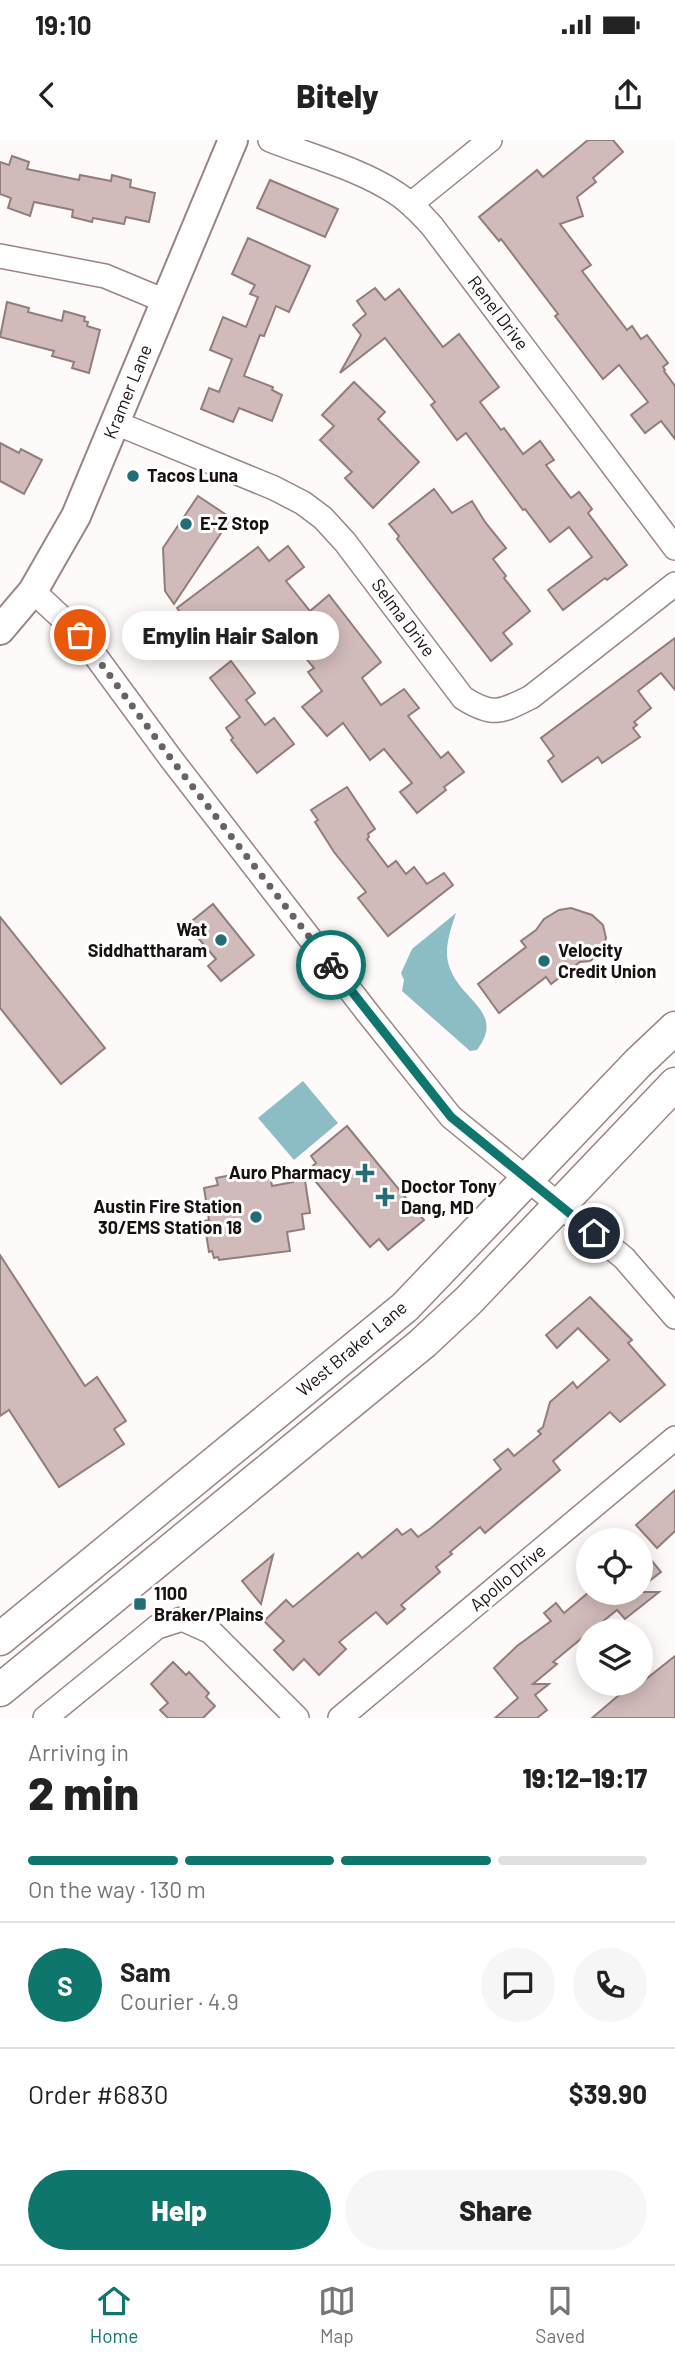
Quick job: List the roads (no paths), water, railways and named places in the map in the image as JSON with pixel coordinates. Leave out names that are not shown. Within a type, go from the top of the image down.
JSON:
[{"type":"main road","name":"West Braker Lane","points":[[0,1639],[405,1307],[675,1028]]},
{"type":"main road","points":[[0,1690],[423,1343],[469,1300],[675,1083]]},
{"type":"main road","points":[[314,1381],[340,1412]]},
{"type":"street","name":"Kramer Lane","points":[[0,630],[33,591],[58,552],[76,516],[233,140]]},
{"type":"street","name":"Renel Drive","points":[[270,140],[370,179],[411,204],[432,226],[675,548]]},
{"type":"street","points":[[411,204],[490,140]]},
{"type":"street","points":[[0,256],[105,276],[165,301]]},
{"type":"street","name":"Selma Drive","points":[[116,423],[274,488],[303,503],[323,518],[345,542],[463,698],[493,712],[506,710],[531,697],[675,584]]},
{"type":"street","points":[[33,591],[80,635],[197,793],[451,1117],[624,1258],[675,1317]]},
{"type":"street","name":"Apollo Drive","points":[[340,1718],[675,1438]]},
{"type":"street","points":[[45,1718],[157,1627],[182,1619],[211,1632],[297,1718]]},
{"type":"water","points":[[456,913],[448,942],[448,964],[457,982],[485,1017],[487,1026],[477,1050],[470,1051],[402,991],[404,980],[401,973],[412,949]]},
{"type":"water","points":[[303,1081],[338,1123],[294,1160],[258,1118]]},
{"type":"place","name":"Tacos Luna","points":[[133,476]]},
{"type":"place","name":"E-Z Stop","points":[[186,524]]},
{"type":"place","name":"Emylin Hair Salon","points":[[80,635]]},
{"type":"place","name":"Wat Siddhattharam","points":[[221,940]]},
{"type":"place","name":"Velocity Credit Union","points":[[544,961]]},
{"type":"place","name":"Auro Pharmacy","points":[[365,1173]]},
{"type":"place","name":"Doctor Tony Dang, MD","points":[[385,1197]]},
{"type":"place","name":"Austin Fire Station 30/EMS Station 18","points":[[256,1217]]},
{"type":"place","name":"1100 Braker/Plains","points":[[140,1604]]}]
